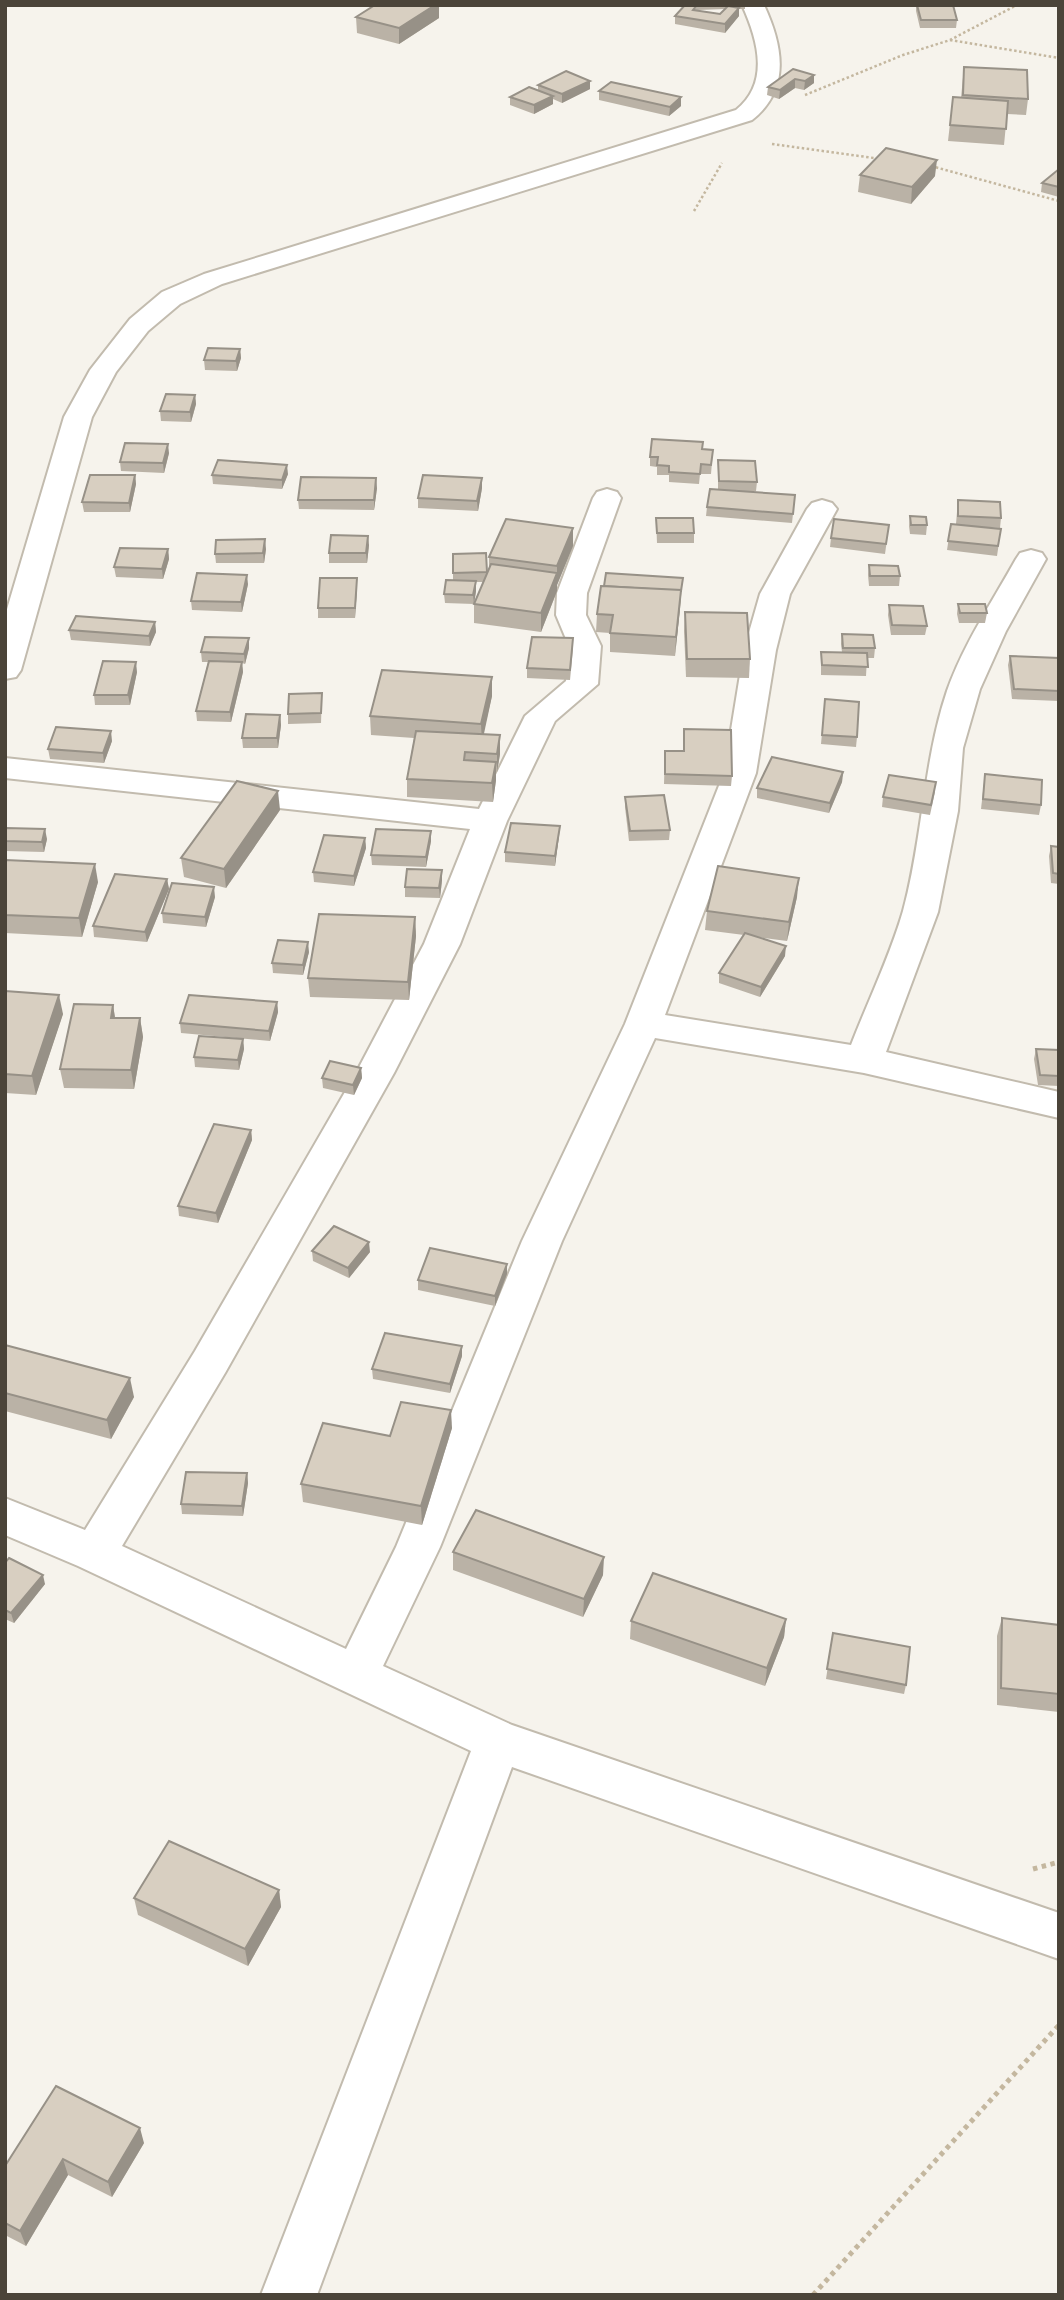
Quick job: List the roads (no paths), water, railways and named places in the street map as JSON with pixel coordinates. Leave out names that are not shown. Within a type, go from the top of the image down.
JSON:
[{"type":"street","points":[[5,670],[78,416],[104,370],[138,325],[171,298],[213,279],[744,115],[760,101],[769,80],[763,26],[753,5]]},
{"type":"street","points":[[94,1553],[210,1362],[375,1073],[442,944],[490,821],[541,716],[582,684],[585,646],[570,615],[572,593],[607,498]]},
{"type":"street","points":[[355,1675],[418,1547],[542,1241],[643,1024],[740,773],[760,650],[775,594],[821,509]]},
{"type":"street","points":[[864,1060],[920,912],[941,811],[947,748],[964,689],[990,631],[1031,559]]},
{"type":"street","points":[[5,768],[490,821]]},
{"type":"street","points":[[643,1024],[864,1060],[1059,1104]]},
{"type":"street","points":[[5,1516],[94,1553],[498,1741],[1059,1936]]},
{"type":"street","points":[[289,2295],[498,1741]]}]
